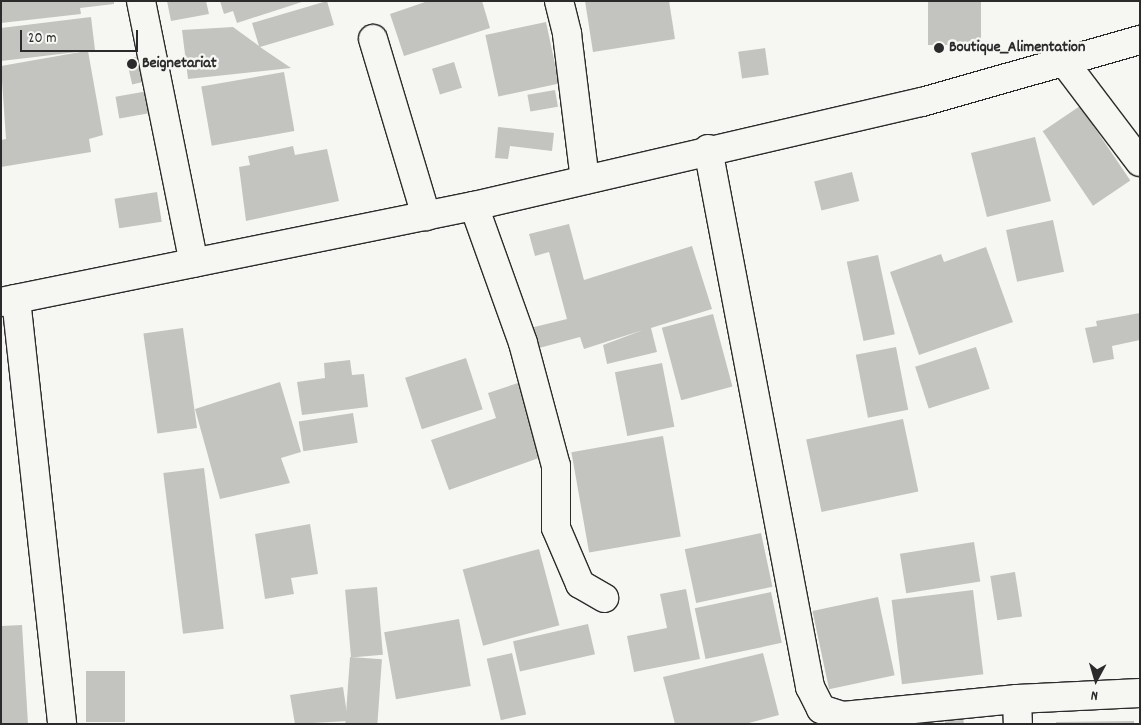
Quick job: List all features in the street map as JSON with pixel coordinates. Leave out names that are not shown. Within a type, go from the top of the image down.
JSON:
[{"type":"street","points":[[141,1],[194,263]]},
{"type":"street","points":[[559,1],[567,34],[585,180]]},
{"type":"street","points":[[373,39],[426,216]]},
{"type":"street","points":[[62,724],[9,301],[474,206],[708,149],[922,102],[1065,63],[1140,40]]},
{"type":"street","points":[[1065,63],[1140,162]]},
{"type":"street","points":[[708,149],[810,687],[821,709],[843,716],[1017,711],[1140,693]]},
{"type":"street","points":[[474,206],[523,343],[556,466],[556,528],[580,584],[604,598]]},
{"type":"building","points":[[1,1],[114,1],[114,4],[80,8],[81,14],[1,23]]},
{"type":"building","points":[[167,1],[206,1],[209,14],[171,21]]},
{"type":"building","points":[[220,1],[302,2],[237,23],[233,11],[224,14]]},
{"type":"building","points":[[327,1],[334,25],[260,47],[291,68],[188,79],[182,30],[233,27],[259,46],[252,23]]},
{"type":"building","points":[[428,1],[482,1],[490,28],[404,56],[390,14]]},
{"type":"building","points":[[585,1],[669,1],[675,39],[593,52]]},
{"type":"building","points":[[928,1],[981,1],[981,45],[928,45]]},
{"type":"building","points":[[91,17],[95,50],[88,51],[103,135],[89,139],[91,152],[1,167],[1,140],[6,139],[1,66],[86,51],[1,61],[1,28]]},
{"type":"building","points":[[546,22],[559,84],[498,97],[485,35]]},
{"type":"building","points":[[765,48],[769,75],[742,78],[738,52]]},
{"type":"building","points":[[140,56],[146,81],[132,84],[126,59]]},
{"type":"building","points":[[454,62],[462,88],[440,95],[432,69]]},
{"type":"building","points":[[284,72],[294,131],[212,146],[201,87]]},
{"type":"building","points":[[555,90],[558,107],[530,112],[527,95]]},
{"type":"building","points":[[148,91],[152,113],[119,118],[116,97]]},
{"type":"building","points":[[1080,106],[1130,181],[1093,206],[1043,131]]},
{"type":"building","points":[[498,127],[554,133],[552,151],[510,146],[508,159],[495,158]]},
{"type":"building","points":[[1035,137],[1051,201],[987,217],[971,153]]},
{"type":"building","points":[[293,146],[295,155],[327,149],[339,201],[246,221],[239,167],[250,165],[248,156]]},
{"type":"building","points":[[852,172],[859,201],[821,211],[814,181]]},
{"type":"building","points":[[157,192],[162,222],[119,228],[115,199]]},
{"type":"building","points":[[1053,220],[1064,272],[1017,282],[1006,230]]},
{"type":"building","points":[[569,224],[584,280],[692,246],[712,309],[651,328],[657,352],[607,364],[603,345],[643,330],[584,349],[580,337],[528,351],[522,330],[567,319],[549,252],[535,256],[529,234]]},
{"type":"building","points":[[986,247],[1013,322],[919,355],[890,272],[941,254],[944,262]]},
{"type":"building","points":[[878,255],[895,334],[864,341],[847,262]]},
{"type":"building","points":[[1140,313],[1140,340],[1112,346],[1114,359],[1093,363],[1085,328],[1097,326],[1096,321]]},
{"type":"building","points":[[713,314],[732,386],[681,400],[662,328]]},
{"type":"building","points":[[183,328],[197,428],[157,434],[143,334]]},
{"type":"building","points":[[896,347],[908,410],[868,418],[856,355]]},
{"type":"building","points":[[976,347],[990,389],[929,409],[915,367]]},
{"type":"building","points":[[466,358],[483,409],[422,429],[405,378]]},
{"type":"building","points":[[350,360],[352,375],[364,374],[368,407],[302,415],[297,382],[325,378],[324,363]]},
{"type":"building","points":[[662,363],[674,427],[627,436],[615,372]]},
{"type":"building","points":[[524,381],[550,454],[449,490],[431,440],[496,418],[488,393]]},
{"type":"building","points":[[280,382],[301,452],[281,458],[290,483],[220,499],[195,409]]},
{"type":"building","points":[[353,413],[358,443],[303,451],[299,422]]},
{"type":"building","points":[[903,419],[918,491],[822,512],[806,440]]},
{"type":"building","points":[[663,436],[681,536],[589,553],[571,452]]},
{"type":"building","points":[[204,468],[224,629],[183,634],[163,473]]},
{"type":"building","points":[[310,524],[318,574],[291,578],[294,594],[265,599],[255,534]]},
{"type":"building","points":[[761,533],[772,587],[696,603],[685,549]]},
{"type":"building","points":[[974,542],[980,582],[906,593],[900,554]]},
{"type":"building","points":[[539,549],[559,625],[483,646],[463,569]]},
{"type":"building","points":[[1015,572],[1022,616],[997,620],[990,576]]},
{"type":"building","points":[[377,587],[383,655],[351,658],[345,590]]},
{"type":"building","points":[[686,589],[700,659],[634,672],[627,636],[667,628],[660,594]]},
{"type":"building","points":[[973,590],[983,674],[902,684],[892,600]]},
{"type":"building","points":[[771,592],[782,643],[706,659],[695,608]]},
{"type":"building","points":[[878,597],[895,675],[829,689],[812,611]]},
{"type":"building","points":[[459,619],[471,686],[396,699],[384,632]]},
{"type":"building","points":[[588,624],[595,654],[520,672],[513,641]]},
{"type":"building","points":[[22,625],[28,724],[1,724],[1,626]]},
{"type":"building","points":[[512,653],[526,714],[501,720],[487,659]]},
{"type":"building","points":[[763,653],[779,715],[745,724],[675,724],[663,677]]},
{"type":"building","points":[[350,657],[382,659],[377,724],[345,724]]},
{"type":"building","points":[[86,671],[125,671],[125,722],[86,722]]},
{"type":"building","points":[[343,687],[348,721],[295,724],[290,695]]},
{"type":"building","points":[[962,712],[964,724],[945,724],[945,713]]},
{"type":"building","points":[[1134,721],[1134,724],[1056,724],[1056,722]]},
{"type":"place","name":"Boutique_Alimentation","points":[[939,48]]},
{"type":"place","name":"Beignetariat","points":[[132,64]]}]
